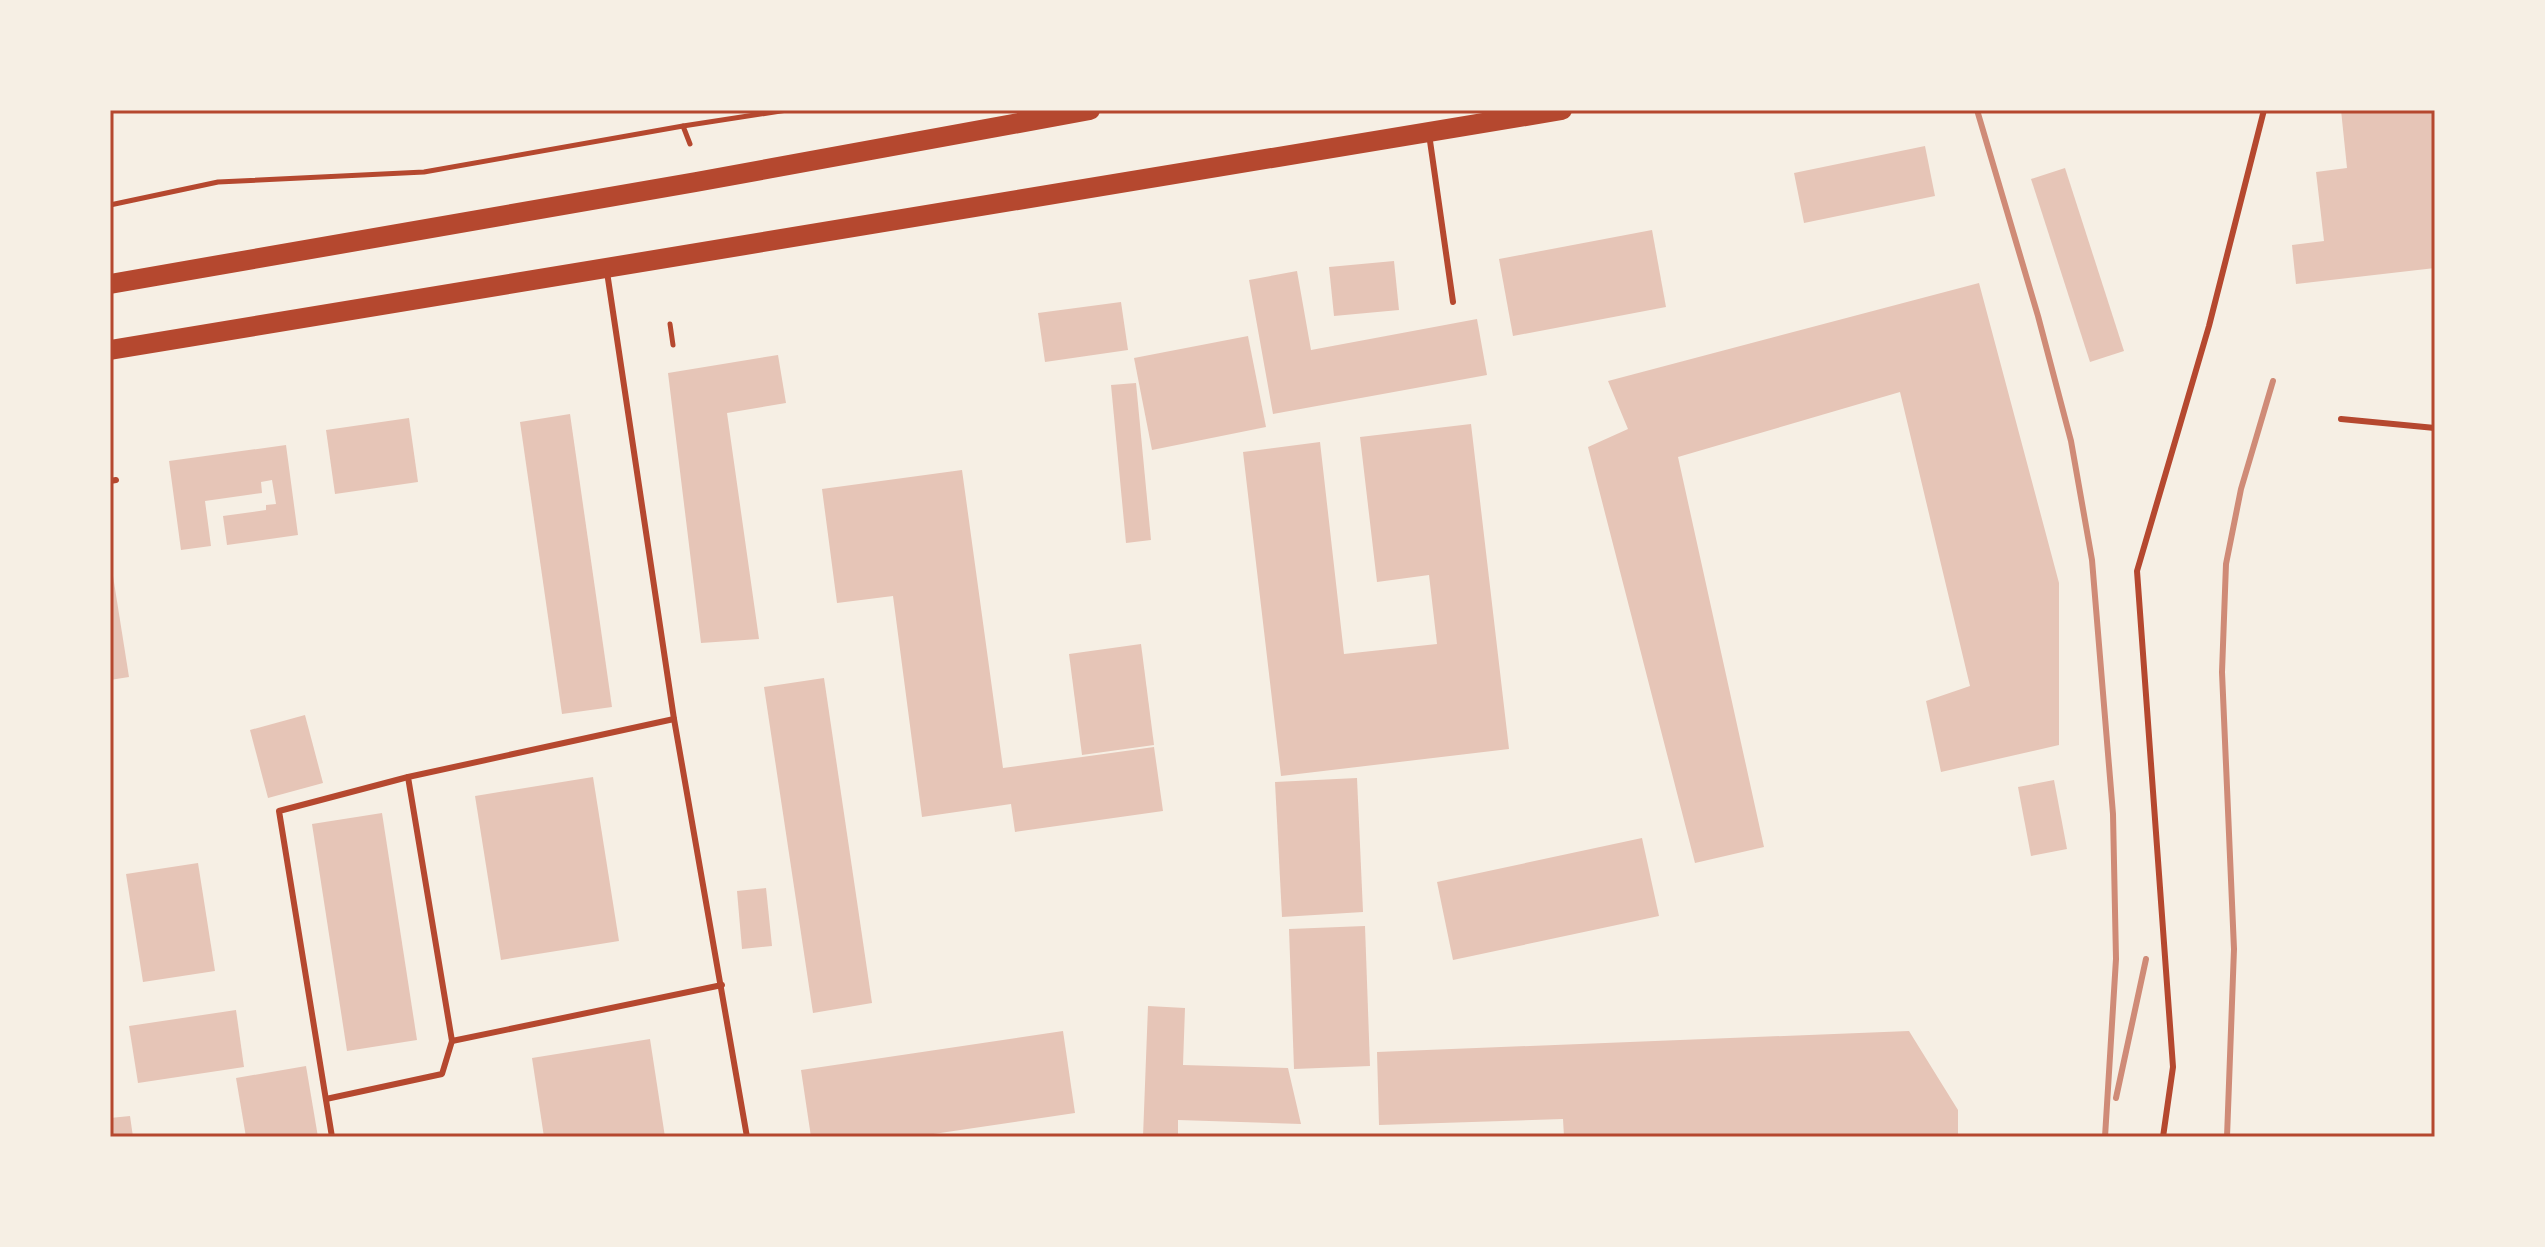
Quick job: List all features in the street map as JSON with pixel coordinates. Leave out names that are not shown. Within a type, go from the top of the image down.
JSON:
[{"type":"main road","points":[[110,284],[1090,110]]},
{"type":"main road","points":[[110,350],[1562,110]]},
{"type":"lane","points":[[2163,1137],[2173,1067],[2137,571],[2209,326],[2264,110]]},
{"type":"lane","points":[[1428,131],[1453,302]]},
{"type":"lane","points":[[607,267],[674,719],[747,1137]]},
{"type":"lane","points":[[2341,419],[2435,428]]},
{"type":"lane","points":[[332,1137],[279,811],[408,777],[674,719]]},
{"type":"lane","points":[[326,1099],[442,1074],[452,1041],[408,777]]},
{"type":"lane","points":[[452,1041],[722,985]]},
{"type":"path","points":[[110,205],[218,182],[424,172],[787,110]]},
{"type":"path","points":[[683,126],[690,144]]},
{"type":"path","points":[[670,324],[673,345]]},
{"type":"building","points":[[2341,110],[2435,110],[2435,268],[2296,284],[2292,245],[2324,241],[2316,172],[2347,168]]},
{"type":"building","points":[[1925,146],[1935,196],[1804,223],[1794,173]]},
{"type":"building","points":[[2065,168],[2124,351],[2090,362],[2031,179]]},
{"type":"building","points":[[1652,230],[1666,307],[1513,336],[1499,259]]},
{"type":"building","points":[[1394,261],[1399,310],[1334,316],[1329,267]]},
{"type":"building","points":[[1297,271],[1311,350],[1477,319],[1487,375],[1273,414],[1249,280]]},
{"type":"building","points":[[1979,283],[2059,583],[2059,745],[1941,772],[1926,701],[1970,686],[1900,392],[1678,457],[1764,847],[1695,863],[1588,447],[1628,429],[1608,381]]},
{"type":"building","points":[[1121,302],[1128,350],[1045,362],[1038,313]]},
{"type":"building","points":[[1248,336],[1266,427],[1152,450],[1134,358]]},
{"type":"building","points":[[778,355],[786,403],[727,413],[759,639],[701,643],[668,373]]},
{"type":"building","points":[[1136,383],[1151,540],[1126,543],[1111,385]]},
{"type":"building","points":[[570,414],[612,707],[562,714],[520,422]]},
{"type":"building","points":[[409,418],[418,482],[335,494],[326,430]]},
{"type":"building","points":[[1471,424],[1509,749],[1281,776],[1243,452],[1320,442],[1344,654],[1437,644],[1429,575],[1377,582],[1360,437]]},
{"type":"building","points":[[286,445],[298,535],[227,545],[223,516],[266,510],[266,505],[276,504],[272,480],[261,482],[262,493],[205,501],[211,546],[181,550],[169,461]]},
{"type":"building","points":[[962,470],[1003,768],[1154,747],[1163,811],[1015,832],[1011,804],[922,817],[893,596],[837,603],[822,489]]},
{"type":"building","points":[[110,557],[129,677],[110,680]]},
{"type":"building","points":[[1141,644],[1154,745],[1082,755],[1069,654]]},
{"type":"building","points":[[824,678],[872,1003],[813,1013],[764,687]]},
{"type":"building","points":[[305,715],[323,783],[268,798],[250,730]]},
{"type":"building","points":[[593,777],[619,941],[501,960],[475,796]]},
{"type":"building","points":[[1357,778],[1363,912],[1282,917],[1275,782]]},
{"type":"building","points":[[2054,780],[2067,849],[2031,856],[2018,787]]},
{"type":"building","points":[[382,813],[417,1040],[347,1051],[312,824]]},
{"type":"building","points":[[1642,838],[1659,916],[1453,960],[1437,882]]},
{"type":"building","points":[[198,863],[215,971],[143,982],[126,874]]},
{"type":"building","points":[[766,888],[772,946],[742,949],[737,891]]},
{"type":"building","points":[[1365,926],[1370,1066],[1294,1069],[1289,929]]},
{"type":"building","points":[[1148,1006],[1185,1008],[1183,1065],[1288,1068],[1301,1124],[1178,1120],[1178,1137],[1143,1137]]},
{"type":"building","points":[[236,1010],[244,1067],[138,1083],[129,1026]]},
{"type":"building","points":[[1063,1031],[1075,1113],[913,1137],[811,1137],[801,1070]]},
{"type":"building","points":[[1909,1031],[1958,1110],[1958,1137],[1564,1137],[1563,1119],[1379,1125],[1377,1052]]},
{"type":"building","points":[[650,1039],[665,1137],[544,1137],[532,1058]]},
{"type":"building","points":[[306,1066],[318,1137],[246,1137],[236,1078]]},
{"type":"building","points":[[130,1116],[133,1137],[110,1137],[110,1118]]},
{"type":"railway","points":[[1977,110],[2038,316],[2071,441],[2092,560],[2113,814],[2116,959],[2105,1137]]},
{"type":"railway","points":[[2227,1137],[2234,949],[2222,672],[2226,564],[2241,489],[2273,381]]},
{"type":"railway","points":[[2116,1098],[2146,959]]}]
